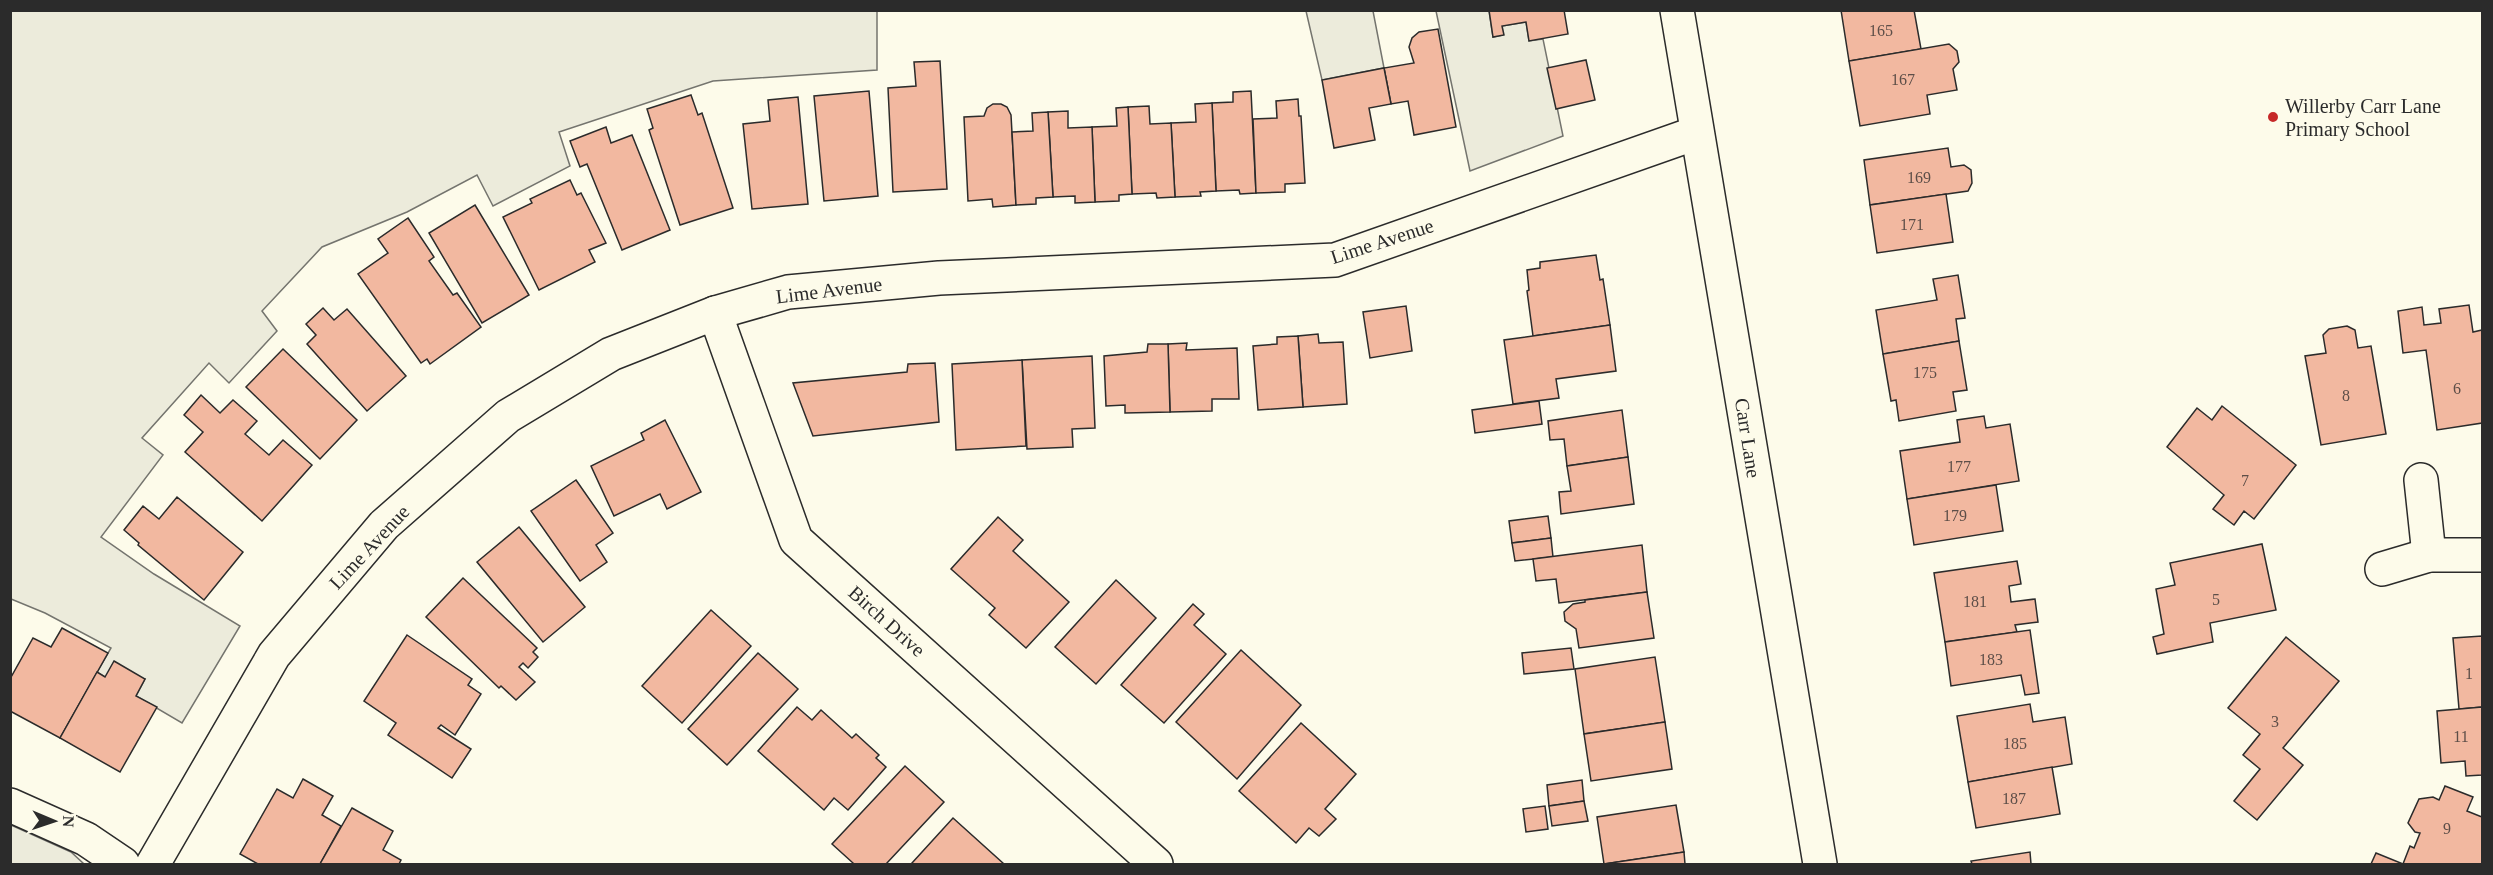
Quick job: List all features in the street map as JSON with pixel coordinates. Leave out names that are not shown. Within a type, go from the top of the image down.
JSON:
[{"type":"street","name":"Carr Lane","points":[[1677,10],[1820,864]]},
{"type":"street","name":"Lime Avenue","points":[[153,864],[274,655],[384,525],[508,416],[611,354],[714,313],[788,292],[939,278],[1335,260],[1696,133]]},
{"type":"street","name":"Birch Drive","points":[[714,313],[796,540],[1156,864]]},
{"type":"street","points":[[2421,480],[2429,555]]},
{"type":"street","points":[[2382,569],[2429,555],[2482,555]]},
{"type":"street","points":[[10,805],[86,839],[123,864]]},
{"type":"shaded area","points":[[10,11],[877,11],[877,70],[713,81],[559,132],[570,166],[493,206],[477,175],[407,212],[322,247],[262,311],[277,331],[229,383],[209,363],[142,438],[163,455],[101,537],[154,574],[240,626],[182,723],[136,696],[145,679],[105,677],[97,672],[111,648],[45,613],[11,599]]},
{"type":"shaded area","points":[[1306,11],[1373,11],[1384,68],[1322,80]]},
{"type":"shaded area","points":[[1436,11],[1489,11],[1493,37],[1503,35],[1502,26],[1526,22],[1529,41],[1543,39],[1563,136],[1470,171]]},
{"type":"shaded area","points":[[11,825],[71,852],[84,864],[11,864]]},
{"type":"building","points":[[1489,10],[1564,10],[1568,34],[1529,41],[1526,22],[1502,26],[1504,35],[1493,37]]},
{"type":"building","points":[[1841,10],[1914,10],[1921,49],[1849,61]]},
{"type":"building","points":[[1438,29],[1456,127],[1414,135],[1408,101],[1391,104],[1384,68],[1414,63],[1409,47],[1412,38],[1419,32]]},
{"type":"building","points":[[1949,44],[1957,51],[1959,62],[1953,69],[1957,90],[1927,95],[1930,114],[1860,126],[1849,61]]},
{"type":"building","points":[[1586,60],[1595,100],[1556,109],[1547,68]]},
{"type":"building","points":[[940,61],[947,189],[893,192],[888,88],[916,86],[914,62]]},
{"type":"building","points":[[1384,68],[1391,104],[1369,108],[1375,140],[1334,148],[1322,80]]},
{"type":"building","points":[[869,91],[878,196],[824,201],[814,96]]},
{"type":"building","points":[[1251,91],[1256,193],[1240,194],[1239,190],[1216,191],[1212,103],[1233,102],[1233,92]]},
{"type":"building","points":[[691,95],[698,115],[702,113],[733,208],[680,225],[649,130],[653,128],[647,109]]},
{"type":"building","points":[[798,97],[808,204],[752,209],[743,124],[770,121],[768,100]]},
{"type":"building","points":[[1298,99],[1305,183],[1285,184],[1285,192],[1256,193],[1253,119],[1277,118],[1276,101]]},
{"type":"building","points":[[1212,103],[1216,191],[1200,192],[1201,196],[1175,197],[1171,123],[1196,122],[1195,104]]},
{"type":"building","points":[[993,104],[1007,107],[1011,115],[1016,205],[993,207],[992,199],[968,201],[964,117],[984,116],[987,108]]},
{"type":"building","points":[[1149,106],[1150,124],[1171,123],[1175,197],[1157,198],[1156,193],[1132,194],[1128,107]]},
{"type":"building","points":[[1128,107],[1132,194],[1119,195],[1119,201],[1095,202],[1092,127],[1117,126],[1116,108]]},
{"type":"building","points":[[1068,111],[1068,128],[1092,127],[1095,202],[1075,203],[1075,196],[1053,197],[1048,112]]},
{"type":"building","points":[[1048,112],[1053,197],[1036,198],[1036,204],[1016,205],[1012,132],[1033,131],[1032,113]]},
{"type":"building","points":[[606,127],[611,143],[632,135],[670,230],[622,250],[587,164],[580,167],[570,141]]},
{"type":"building","points":[[1948,148],[1951,167],[1964,165],[1971,170],[1972,183],[1968,191],[1870,205],[1864,160]]},
{"type":"building","points":[[570,180],[577,195],[581,193],[606,243],[589,250],[595,262],[539,290],[503,217],[532,203],[530,199]]},
{"type":"building","points":[[1946,194],[1953,242],[1877,253],[1870,205]]},
{"type":"building","points":[[475,205],[529,295],[482,323],[429,233]]},
{"type":"building","points":[[408,218],[434,257],[429,261],[453,295],[457,293],[481,327],[430,364],[427,359],[421,363],[358,274],[388,253],[378,239]]},
{"type":"building","points":[[1596,255],[1600,280],[1603,279],[1610,325],[1533,336],[1527,291],[1529,290],[1527,270],[1540,268],[1540,262]]},
{"type":"building","points":[[1958,275],[1965,318],[1956,319],[1959,341],[1883,354],[1876,310],[1937,300],[1933,279]]},
{"type":"building","points":[[2469,305],[2473,332],[2482,330],[2482,423],[2437,430],[2426,350],[2403,353],[2398,311],[2422,307],[2424,325],[2441,323],[2439,309]]},
{"type":"building","points":[[1406,306],[1412,351],[1370,358],[1363,312]]},
{"type":"building","points":[[323,308],[334,320],[347,309],[406,376],[367,411],[307,344],[316,335],[306,324]]},
{"type":"building","points":[[1610,325],[1616,371],[1556,379],[1559,398],[1513,404],[1504,340]]},
{"type":"building","points":[[2347,326],[2355,330],[2358,348],[2371,346],[2386,434],[2321,445],[2305,356],[2326,353],[2323,335],[2329,329]]},
{"type":"building","points":[[1318,334],[1319,343],[1343,342],[1347,404],[1303,407],[1298,336]]},
{"type":"building","points":[[1298,336],[1303,407],[1258,410],[1253,346],[1277,344],[1277,337]]},
{"type":"building","points":[[1959,341],[1967,390],[1953,392],[1956,411],[1899,421],[1896,400],[1891,401],[1883,354]]},
{"type":"building","points":[[1187,343],[1186,350],[1237,348],[1239,399],[1212,399],[1212,411],[1170,412],[1168,344]]},
{"type":"building","points":[[1148,344],[1168,344],[1170,412],[1125,413],[1125,405],[1106,406],[1104,356],[1147,352]]},
{"type":"building","points":[[283,349],[357,420],[320,459],[246,387]]},
{"type":"building","points":[[1092,356],[1095,428],[1072,429],[1073,447],[1027,449],[1022,360]]},
{"type":"building","points":[[1022,360],[1026,446],[956,450],[952,364]]},
{"type":"building","points":[[935,363],[939,422],[813,436],[793,383],[907,372],[908,364]]},
{"type":"building","points":[[201,395],[220,413],[233,400],[257,421],[245,434],[269,455],[283,440],[312,465],[262,521],[185,452],[203,432],[184,415]]},
{"type":"building","points":[[1539,401],[1542,424],[1475,433],[1472,410]]},
{"type":"building","points":[[2222,406],[2296,465],[2254,519],[2244,511],[2234,525],[2213,509],[2224,495],[2167,447],[2197,408],[2212,420]]},
{"type":"building","points":[[1622,410],[1628,457],[1567,466],[1564,439],[1550,440],[1548,421]]},
{"type":"building","points":[[1984,416],[1986,428],[2010,424],[2019,481],[1907,499],[1900,451],[1960,442],[1957,420]]},
{"type":"building","points":[[665,420],[701,492],[667,509],[660,494],[614,516],[591,466],[644,440],[641,433]]},
{"type":"building","points":[[1628,457],[1634,504],[1561,514],[1559,492],[1571,491],[1567,466]]},
{"type":"building","points":[[576,480],[613,533],[596,545],[607,562],[580,581],[531,511]]},
{"type":"building","points":[[1996,485],[2003,531],[1914,545],[1907,499]]},
{"type":"building","points":[[177,497],[243,552],[204,600],[138,545],[139,543],[124,530],[143,506],[159,519]]},
{"type":"building","points":[[1548,516],[1551,538],[1512,543],[1509,521]]},
{"type":"building","points":[[998,517],[1023,540],[1013,551],[1069,602],[1026,648],[989,615],[995,608],[951,569]]},
{"type":"building","points":[[519,527],[585,607],[543,642],[477,562]]},
{"type":"building","points":[[1551,538],[1553,557],[1515,561],[1512,543]]},
{"type":"building","points":[[2262,544],[2276,610],[2210,623],[2213,642],[2157,654],[2153,637],[2164,634],[2156,589],[2175,585],[2170,563]]},
{"type":"building","points":[[1642,545],[1647,592],[1559,603],[1556,579],[1536,581],[1533,559]]},
{"type":"building","points":[[2017,561],[2021,584],[2009,586],[2011,602],[2035,599],[2038,622],[2015,625],[2017,632],[1945,642],[1934,573]]},
{"type":"building","points":[[463,578],[537,648],[533,652],[538,657],[528,668],[523,663],[519,667],[535,682],[516,700],[501,686],[499,688],[426,617]]},
{"type":"building","points":[[1116,580],[1156,618],[1096,684],[1055,647]]},
{"type":"building","points":[[1647,592],[1654,638],[1579,648],[1576,629],[1565,621],[1564,612],[1573,604],[1585,602],[1585,600]]},
{"type":"building","points":[[1193,604],[1204,614],[1194,625],[1226,654],[1164,723],[1121,685]]},
{"type":"building","points":[[711,610],[751,646],[682,723],[642,686]]},
{"type":"building","points":[[62,628],[108,653],[60,738],[10,711],[10,679],[33,638],[51,647]]},
{"type":"building","points":[[2030,630],[2039,693],[2025,695],[2021,675],[1951,686],[1945,642]]},
{"type":"building","points":[[407,635],[472,679],[468,685],[481,694],[455,735],[441,725],[438,728],[471,749],[452,778],[388,735],[396,723],[364,701]]},
{"type":"building","points":[[2482,636],[2482,707],[2459,709],[2453,638]]},
{"type":"building","points":[[2286,637],[2339,681],[2283,748],[2303,765],[2257,820],[2234,801],[2260,769],[2243,755],[2260,734],[2228,708]]},
{"type":"building","points":[[1571,648],[1574,669],[1524,674],[1522,653]]},
{"type":"building","points":[[1241,650],[1301,705],[1237,779],[1176,722]]},
{"type":"building","points":[[758,653],[798,689],[727,765],[688,729]]},
{"type":"building","points":[[1655,657],[1665,722],[1584,734],[1575,669]]},
{"type":"building","points":[[114,661],[145,679],[136,696],[157,707],[120,772],[60,738],[97,672],[105,677]]},
{"type":"building","points":[[2030,704],[2033,722],[2065,717],[2072,764],[1968,782],[1957,716]]},
{"type":"building","points":[[797,707],[812,720],[821,710],[852,738],[856,734],[879,755],[876,758],[886,767],[848,810],[834,798],[824,810],[758,751]]},
{"type":"building","points":[[2482,707],[2482,775],[2466,776],[2465,761],[2441,763],[2437,711]]},
{"type":"building","points":[[1665,722],[1672,769],[1591,781],[1584,734]]},
{"type":"building","points":[[1301,723],[1356,774],[1325,809],[1336,819],[1319,836],[1309,828],[1296,843],[1239,791]]},
{"type":"building","points":[[905,766],[944,802],[886,864],[851,864],[853,863],[832,844]]},
{"type":"building","points":[[2052,767],[2060,814],[1976,828],[1968,782]]},
{"type":"building","points":[[303,779],[333,796],[322,815],[341,826],[320,864],[258,864],[240,854],[277,789],[293,798]]},
{"type":"building","points":[[1582,780],[1584,801],[1549,806],[1547,785]]},
{"type":"building","points":[[2445,786],[2473,797],[2467,811],[2482,817],[2482,864],[2403,864],[2410,846],[2414,848],[2420,833],[2415,832],[2408,823],[2419,799],[2433,797],[2439,800]]},
{"type":"building","points":[[1584,801],[1588,821],[1552,826],[1549,806]]},
{"type":"building","points":[[1676,805],[1684,852],[1604,864],[1597,817]]},
{"type":"building","points":[[1545,806],[1548,829],[1526,832],[1523,809]]},
{"type":"building","points":[[352,808],[393,831],[383,850],[401,860],[399,864],[320,864]]},
{"type":"building","points":[[953,818],[1004,864],[913,864]]},
{"type":"building","points":[[1684,852],[1685,864],[1604,864]]},
{"type":"building","points":[[2030,852],[2031,864],[1972,864],[1971,861]]},
{"type":"building","points":[[2376,853],[2403,864],[2371,864]]},
{"type":"place","name":"Willerby Carr Lane Primary School","points":[[2273,117]]}]
